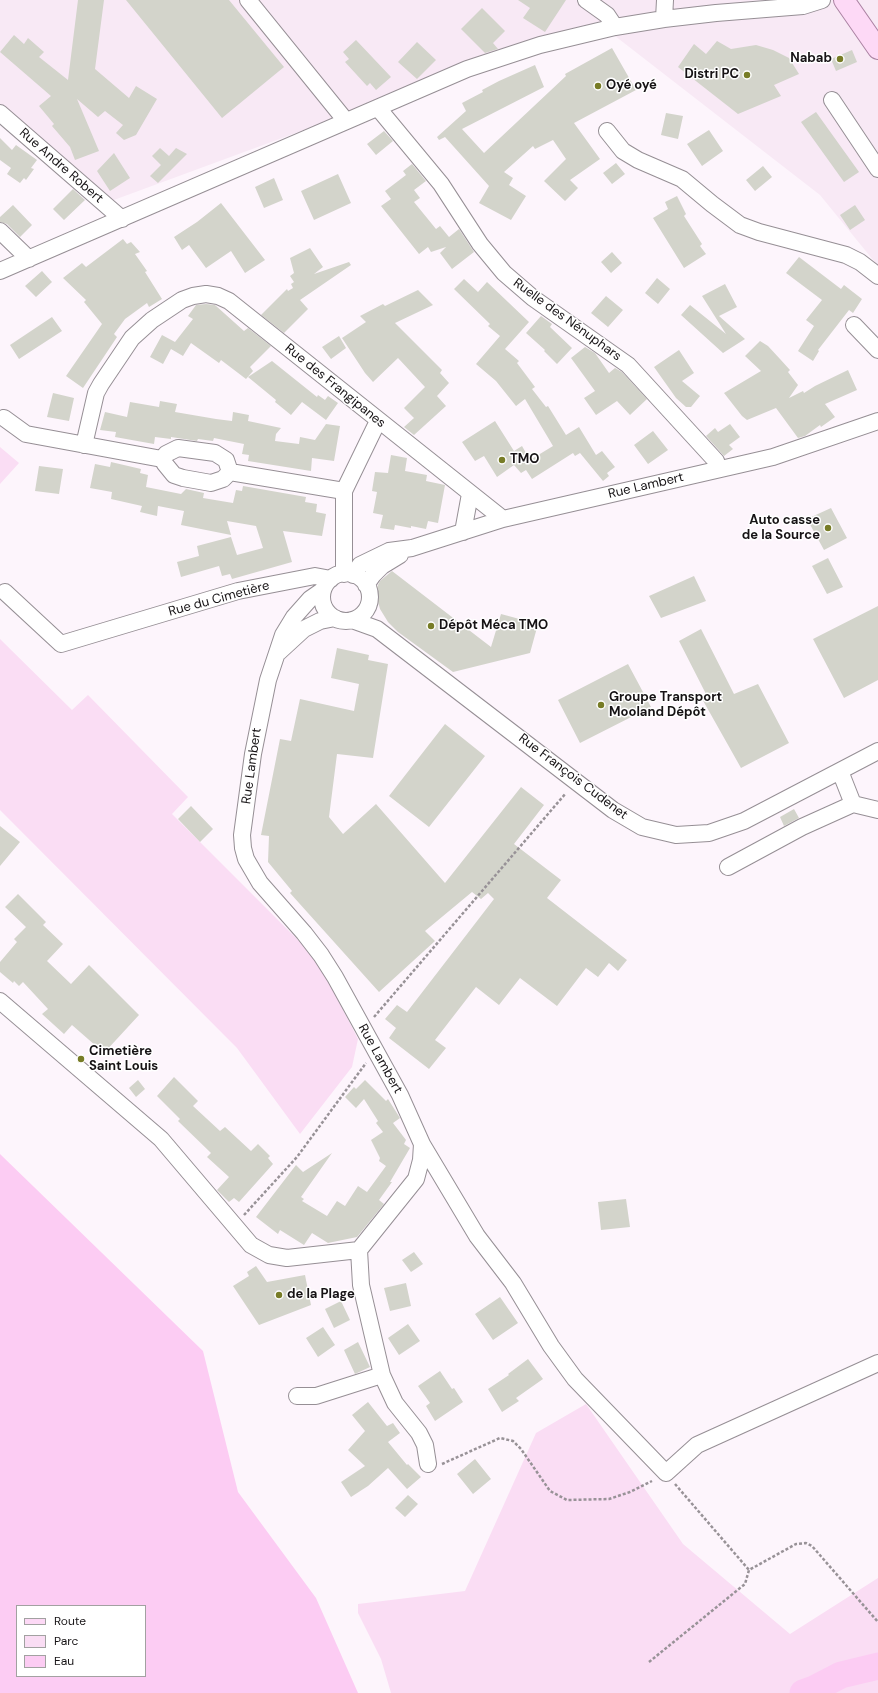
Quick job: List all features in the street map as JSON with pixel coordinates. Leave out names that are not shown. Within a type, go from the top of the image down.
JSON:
[{"type":"main road","points":[[844,0],[877,46]]},
{"type":"street","points":[[248,0],[346,121]]},
{"type":"street","points":[[586,0],[607,15],[615,27]]},
{"type":"street","points":[[664,19],[665,0]]},
{"type":"street","points":[[0,271],[467,69],[540,45],[615,27],[716,13],[808,5],[822,0]]},
{"type":"street","points":[[832,100],[878,169]]},
{"type":"street","name":"Ruelle des Nénuphars","points":[[378,108],[441,184],[480,244],[504,273],[533,298],[628,365],[716,461],[719,469]]},
{"type":"street","name":"Rue Andre Robert","points":[[0,113],[122,219]]},
{"type":"street","points":[[607,131],[623,151],[638,160],[682,179],[740,225],[759,232],[846,255],[860,262],[878,276]]},
{"type":"street","points":[[0,231],[29,259]]},
{"type":"street","name":"Rue des Frangipanes","points":[[84,445],[93,404],[99,389],[132,338],[152,320],[182,300],[193,296],[206,294],[218,296],[229,301],[503,520]]},
{"type":"street","points":[[854,325],[878,350]]},
{"type":"street","points":[[4,418],[26,434],[162,459],[174,475],[183,478],[210,483],[223,479],[230,472]]},
{"type":"street","name":"Rue Lambert","points":[[360,1250],[416,1179],[421,1160],[422,1144],[400,1095],[364,1029],[320,955],[304,933],[260,883],[252,871],[243,848],[242,835],[255,740],[268,680],[283,635],[294,617],[310,599],[374,556],[389,551],[412,548],[503,520],[773,457],[878,420]]},
{"type":"street","points":[[369,602],[366,610],[360,617],[343,621],[334,618],[328,613],[322,598],[338,579],[344,491],[378,421]]},
{"type":"street","points":[[162,459],[166,454],[178,448],[215,452],[226,460],[230,472]]},
{"type":"street","points":[[230,472],[344,491]]},
{"type":"street","points":[[463,532],[470,494]]},
{"type":"street","name":"Rue Lambert","points":[[366,585],[382,566],[412,548]]},
{"type":"street","name":"Rue du Cimetière","points":[[4,592],[61,644],[109,631],[238,591],[315,576],[338,579]]},
{"type":"street","points":[[338,579],[361,579],[366,585],[369,594],[369,602],[377,629]]},
{"type":"street","name":"Rue Lambert","points":[[277,655],[304,629],[320,621],[334,618]]},
{"type":"street","name":"Rue François Cudenet","points":[[352,620],[377,629],[613,810],[642,827],[676,835],[709,833],[744,821],[878,751]]},
{"type":"street","points":[[840,771],[852,804]]},
{"type":"street","points":[[728,867],[802,827],[852,804],[878,810]]},
{"type":"street","points":[[0,1001],[161,1139],[251,1245],[269,1255],[287,1258],[360,1250],[361,1285],[382,1375],[395,1403],[419,1433],[425,1445],[428,1464]]},
{"type":"street","points":[[422,1144],[477,1236],[513,1283],[555,1352],[575,1379],[666,1473],[697,1445],[878,1363]]},
{"type":"street","points":[[296,1396],[316,1396],[382,1375]]},
{"type":"path","points":[[364,1029],[576,782]]},
{"type":"path","points":[[234,1226],[296,1157],[375,1051]]},
{"type":"path","points":[[428,1464],[440,1465],[500,1438],[513,1441],[521,1449],[550,1491],[567,1500],[609,1499],[630,1492],[666,1473],[749,1570]]},
{"type":"path","points":[[649,1662],[745,1584],[749,1570],[788,1547],[796,1544],[806,1543],[812,1546],[878,1622]]},
{"type":"shaded area","points":[[0,0],[878,0],[878,266],[820,195],[597,22],[103,204],[0,122]]},
{"type":"green space","points":[[0,447],[19,463],[0,484]]},
{"type":"green space","points":[[0,639],[72,710],[88,695],[188,797],[172,814],[317,959],[358,1039],[352,1067],[300,1134],[237,1048],[0,810]]},
{"type":"green space","points":[[586,1404],[683,1544],[790,1634],[878,1578],[878,1693],[391,1693],[381,1659],[358,1613],[358,1604],[465,1591],[536,1433]]},
{"type":"water","points":[[0,1154],[203,1351],[238,1492],[316,1598],[358,1693],[0,1693]]},
{"type":"building","points":[[78,0],[104,0],[95,69],[129,98],[136,86],[157,99],[136,135],[124,140],[116,133],[123,125],[105,111],[98,117],[77,99],[99,151],[75,160],[70,147],[52,126],[54,124],[39,106],[51,96],[0,52],[14,35],[24,44],[28,38],[44,52],[39,57],[68,80]]},
{"type":"building","points":[[126,0],[229,0],[284,67],[222,118]]},
{"type":"building","points":[[518,0],[566,0],[545,32],[523,18],[530,8]]},
{"type":"building","points":[[482,8],[505,31],[493,43],[498,49],[485,53],[461,29]]},
{"type":"building","points":[[356,40],[391,77],[376,90],[370,83],[367,86],[345,62],[349,59],[343,52]]},
{"type":"building","points":[[717,41],[731,49],[756,45],[773,50],[789,58],[799,74],[774,85],[781,96],[738,114],[678,67],[694,44],[706,54]]},
{"type":"building","points":[[417,42],[436,60],[417,79],[398,62]]},
{"type":"building","points":[[612,48],[636,90],[574,123],[600,159],[570,180],[578,188],[565,201],[544,181],[566,159],[553,140],[535,149],[533,146],[504,172],[513,178],[509,185],[526,196],[511,220],[479,203],[489,186],[445,137],[439,140],[437,137],[466,111],[462,103],[483,92],[482,90],[499,81],[535,65],[544,87],[462,129],[484,153],[566,76],[565,74]]},
{"type":"building","points":[[852,50],[857,62],[836,71],[831,59]]},
{"type":"building","points":[[816,112],[859,172],[844,182],[801,122]]},
{"type":"building","points":[[666,113],[683,116],[678,139],[661,135]]},
{"type":"building","points":[[709,130],[723,151],[702,166],[687,144]]},
{"type":"building","points":[[384,131],[393,141],[376,155],[367,144]]},
{"type":"building","points":[[0,138],[12,150],[16,145],[37,160],[31,168],[34,169],[26,180],[24,178],[20,183],[7,174],[11,168],[0,160]]},
{"type":"building","points":[[160,148],[169,156],[176,148],[187,154],[158,183],[150,176],[161,165],[152,156]]},
{"type":"building","points":[[114,153],[130,178],[110,191],[97,171]]},
{"type":"building","points":[[616,163],[625,174],[612,184],[603,173]]},
{"type":"building","points":[[412,164],[426,181],[414,190],[420,198],[414,202],[436,229],[440,226],[449,237],[459,229],[474,252],[452,269],[440,253],[446,247],[431,252],[428,247],[419,254],[381,206],[391,199],[385,191],[406,175],[403,171]]},
{"type":"building","points":[[763,166],[772,177],[755,191],[746,180]]},
{"type":"building","points":[[338,174],[351,203],[314,220],[301,191]]},
{"type":"building","points":[[274,178],[283,200],[264,208],[255,187]]},
{"type":"building","points":[[73,189],[85,200],[64,220],[53,209]]},
{"type":"building","points":[[677,196],[686,214],[684,216],[702,244],[700,246],[706,254],[684,268],[653,218],[668,209],[665,202]]},
{"type":"building","points":[[221,203],[265,260],[245,273],[231,251],[206,268],[189,245],[182,250],[174,237],[197,222]]},
{"type":"building","points":[[13,205],[32,225],[20,237],[7,224],[0,222],[0,217]]},
{"type":"building","points":[[855,205],[865,220],[850,230],[840,215]]},
{"type":"building","points":[[123,239],[127,244],[131,242],[140,252],[135,254],[147,271],[145,272],[162,299],[149,307],[147,303],[125,319],[114,334],[117,337],[83,388],[66,376],[102,324],[84,302],[86,300],[63,278],[82,263],[86,267]]},
{"type":"building","points":[[310,248],[323,267],[314,274],[349,262],[351,265],[300,300],[308,309],[284,333],[261,315],[287,289],[288,291],[293,288],[291,284],[294,282],[290,276],[294,273],[290,258]]},
{"type":"building","points":[[612,252],[622,263],[611,273],[601,262]]},
{"type":"building","points":[[799,257],[841,289],[844,285],[862,299],[853,313],[849,310],[818,350],[819,351],[813,361],[798,351],[814,326],[806,320],[822,300],[786,273]]},
{"type":"building","points":[[42,271],[52,282],[36,297],[25,286]]},
{"type":"building","points":[[657,278],[670,289],[658,304],[645,293]]},
{"type":"building","points":[[464,279],[478,292],[487,282],[529,322],[505,349],[519,361],[517,363],[535,387],[532,389],[546,407],[548,406],[566,435],[579,427],[596,455],[602,451],[615,467],[607,473],[609,476],[603,481],[580,453],[575,456],[573,453],[532,479],[526,470],[521,473],[514,465],[497,477],[484,456],[475,461],[462,442],[495,421],[514,451],[522,446],[530,460],[553,446],[525,399],[516,406],[496,381],[476,364],[500,336],[488,326],[490,324],[454,289]]},
{"type":"building","points":[[725,284],[737,307],[719,316],[745,339],[723,353],[681,315],[690,305],[726,334],[702,296]]},
{"type":"building","points":[[418,290],[433,305],[395,323],[442,370],[440,373],[449,383],[437,396],[446,406],[414,435],[404,427],[414,418],[404,408],[425,387],[398,358],[373,382],[365,373],[342,338],[366,322],[360,316],[383,304],[385,306]]},
{"type":"building","points":[[606,296],[623,310],[608,327],[591,313]]},
{"type":"building","points":[[196,305],[215,305],[244,331],[248,328],[271,346],[250,367],[253,371],[246,379],[221,360],[219,363],[191,343],[183,356],[171,349],[163,364],[150,357],[162,335],[175,342],[193,319],[188,316]]},
{"type":"building","points":[[541,316],[552,324],[550,327],[572,348],[557,364],[544,351],[545,350],[526,333]]},
{"type":"building","points":[[52,317],[62,331],[19,359],[10,345]]},
{"type":"building","points":[[339,336],[346,348],[331,359],[322,347]]},
{"type":"building","points":[[760,341],[768,346],[790,370],[788,372],[798,385],[789,398],[803,391],[804,393],[848,370],[857,390],[825,404],[835,417],[821,427],[820,425],[805,436],[798,438],[776,408],[747,420],[742,416],[724,393],[761,371],[745,356]]},
{"type":"building","points":[[585,347],[595,353],[609,373],[615,368],[622,372],[647,399],[630,415],[617,401],[596,415],[584,398],[595,391],[571,358]]},
{"type":"building","points":[[679,350],[694,373],[682,381],[700,396],[691,407],[686,407],[676,398],[654,367]]},
{"type":"building","points":[[272,361],[317,397],[318,395],[325,400],[328,396],[338,403],[326,420],[302,402],[291,415],[275,402],[276,400],[248,377]]},
{"type":"building","points":[[53,393],[74,398],[69,421],[47,417]]},
{"type":"building","points":[[160,401],[177,404],[175,412],[216,419],[232,421],[233,412],[249,415],[248,421],[281,428],[276,434],[275,441],[299,444],[300,437],[315,440],[326,424],[340,426],[334,461],[312,458],[311,471],[248,461],[249,455],[242,454],[244,444],[214,438],[213,441],[198,439],[197,441],[171,437],[171,439],[155,437],[154,444],[115,437],[116,432],[100,430],[105,412],[127,417],[130,402],[159,407]]},
{"type":"building","points":[[730,424],[740,437],[729,445],[733,449],[724,456],[706,436],[715,428],[718,432]]},
{"type":"building","points":[[653,431],[668,450],[648,464],[634,445]]},
{"type":"building","points":[[391,455],[407,458],[405,471],[427,475],[426,481],[445,485],[438,523],[428,521],[426,529],[395,525],[394,530],[380,528],[383,515],[373,513],[377,492],[372,491],[375,472],[388,473]]},
{"type":"building","points":[[111,462],[141,469],[140,473],[148,475],[146,487],[181,494],[186,489],[204,493],[203,498],[233,503],[236,490],[242,491],[243,486],[306,497],[305,502],[317,504],[316,512],[326,514],[322,536],[283,531],[292,562],[232,579],[230,574],[222,576],[219,566],[181,577],[177,562],[199,556],[197,546],[231,537],[237,555],[263,548],[256,526],[227,521],[231,535],[181,525],[184,511],[158,506],[157,516],[140,512],[142,506],[111,499],[112,492],[90,488],[95,464],[110,467]]},
{"type":"building","points":[[39,466],[63,469],[59,494],[35,491]]},
{"type":"building","points":[[831,508],[847,538],[824,550],[807,519]]},
{"type":"building","points":[[828,558],[843,587],[827,594],[812,566]]},
{"type":"building","points":[[392,571],[491,647],[501,614],[538,624],[530,653],[453,672],[398,632],[388,622],[380,609],[375,591],[380,581]]},
{"type":"building","points":[[694,576],[706,601],[661,618],[649,596]]},
{"type":"building","points":[[878,606],[878,680],[844,698],[813,639]]},
{"type":"building","points":[[701,629],[734,694],[758,684],[789,743],[741,768],[701,697],[706,694],[679,641]]},
{"type":"building","points":[[337,648],[369,655],[368,660],[388,664],[373,758],[337,754],[329,817],[343,834],[376,804],[445,883],[521,787],[544,805],[514,844],[561,880],[547,898],[627,960],[618,971],[609,963],[598,977],[586,968],[557,1006],[520,978],[499,1005],[476,987],[435,1040],[446,1048],[429,1069],[389,1038],[396,1028],[385,1019],[397,1005],[407,1012],[494,899],[488,893],[481,899],[472,892],[425,931],[435,941],[379,992],[290,893],[292,891],[268,862],[269,836],[261,835],[280,739],[291,741],[300,699],[354,711],[359,684],[331,678]]},
{"type":"building","points":[[628,664],[651,707],[580,743],[558,700]]},
{"type":"building","points":[[445,724],[485,756],[429,827],[389,796]]},
{"type":"building","points":[[191,806],[213,829],[200,842],[178,819]]},
{"type":"building","points":[[794,809],[799,818],[784,826],[780,817]]},
{"type":"building","points":[[0,826],[20,842],[0,866]]},
{"type":"building","points":[[18,894],[46,922],[43,925],[63,944],[47,961],[71,984],[89,965],[139,1015],[104,1053],[72,1025],[64,1034],[42,1014],[48,1009],[23,982],[19,986],[0,972],[0,962],[17,942],[14,939],[26,927],[5,907]]},
{"type":"building","points":[[174,1077],[198,1101],[193,1106],[220,1131],[225,1127],[251,1151],[258,1144],[270,1156],[268,1158],[273,1164],[239,1202],[234,1198],[229,1202],[217,1190],[229,1177],[207,1157],[211,1153],[178,1121],[180,1119],[157,1096]]},
{"type":"building","points":[[138,1080],[145,1089],[136,1097],[129,1088]]},
{"type":"building","points":[[365,1080],[386,1101],[388,1099],[400,1118],[393,1123],[406,1140],[404,1144],[410,1148],[390,1182],[392,1182],[379,1200],[384,1204],[357,1237],[328,1243],[312,1233],[304,1245],[280,1230],[278,1234],[256,1217],[296,1165],[303,1172],[332,1153],[301,1197],[304,1199],[302,1201],[327,1216],[337,1201],[345,1206],[358,1186],[367,1192],[386,1166],[379,1161],[380,1158],[371,1140],[383,1132],[376,1123],[378,1121],[364,1099],[356,1108],[345,1097],[354,1087],[356,1089]]},
{"type":"building","points":[[626,1199],[630,1227],[601,1230],[598,1202]]},
{"type":"building","points":[[414,1252],[423,1264],[411,1272],[402,1260]]},
{"type":"building","points":[[256,1266],[267,1282],[305,1275],[311,1305],[259,1325],[233,1286],[249,1276],[247,1272]]},
{"type":"building","points":[[406,1283],[411,1306],[390,1311],[384,1288]]},
{"type":"building","points":[[500,1297],[518,1323],[493,1340],[475,1314]]},
{"type":"building","points":[[341,1301],[350,1320],[334,1328],[325,1309]]},
{"type":"building","points":[[408,1324],[420,1341],[399,1355],[388,1338]]},
{"type":"building","points":[[323,1327],[335,1345],[318,1357],[306,1338]]},
{"type":"building","points":[[358,1342],[370,1367],[355,1374],[344,1350]]},
{"type":"building","points":[[528,1359],[543,1379],[516,1398],[519,1401],[502,1412],[488,1389],[509,1375],[508,1374]]},
{"type":"building","points":[[440,1371],[463,1402],[435,1421],[426,1406],[430,1403],[418,1386]]},
{"type":"building","points":[[368,1402],[387,1426],[393,1423],[400,1433],[388,1442],[407,1465],[408,1464],[421,1477],[407,1489],[388,1468],[368,1486],[351,1497],[341,1482],[365,1466],[348,1450],[365,1431],[352,1415]]},
{"type":"building","points":[[475,1459],[491,1479],[473,1494],[457,1474]]},
{"type":"building","points":[[408,1495],[418,1504],[405,1517],[395,1508]]},
{"type":"waterway","points":[[803,1693],[841,1675],[878,1666]]},
{"type":"place","name":"Nabab","points":[[840,59]]},
{"type":"place","name":"Distri PC","points":[[747,75]]},
{"type":"place","name":"Oyé oyé","points":[[598,86]]},
{"type":"place","name":"TMO","points":[[502,460]]},
{"type":"place","name":"Auto casse de la Source","points":[[828,528]]},
{"type":"place","name":"Dépôt Méca TMO","points":[[431,626]]},
{"type":"place","name":"Groupe Transport Mooland Dépôt","points":[[601,705]]},
{"type":"place","name":"Cimetière Saint Louis","points":[[81,1059]]},
{"type":"place","name":"de la Plage","points":[[279,1295]]}]
